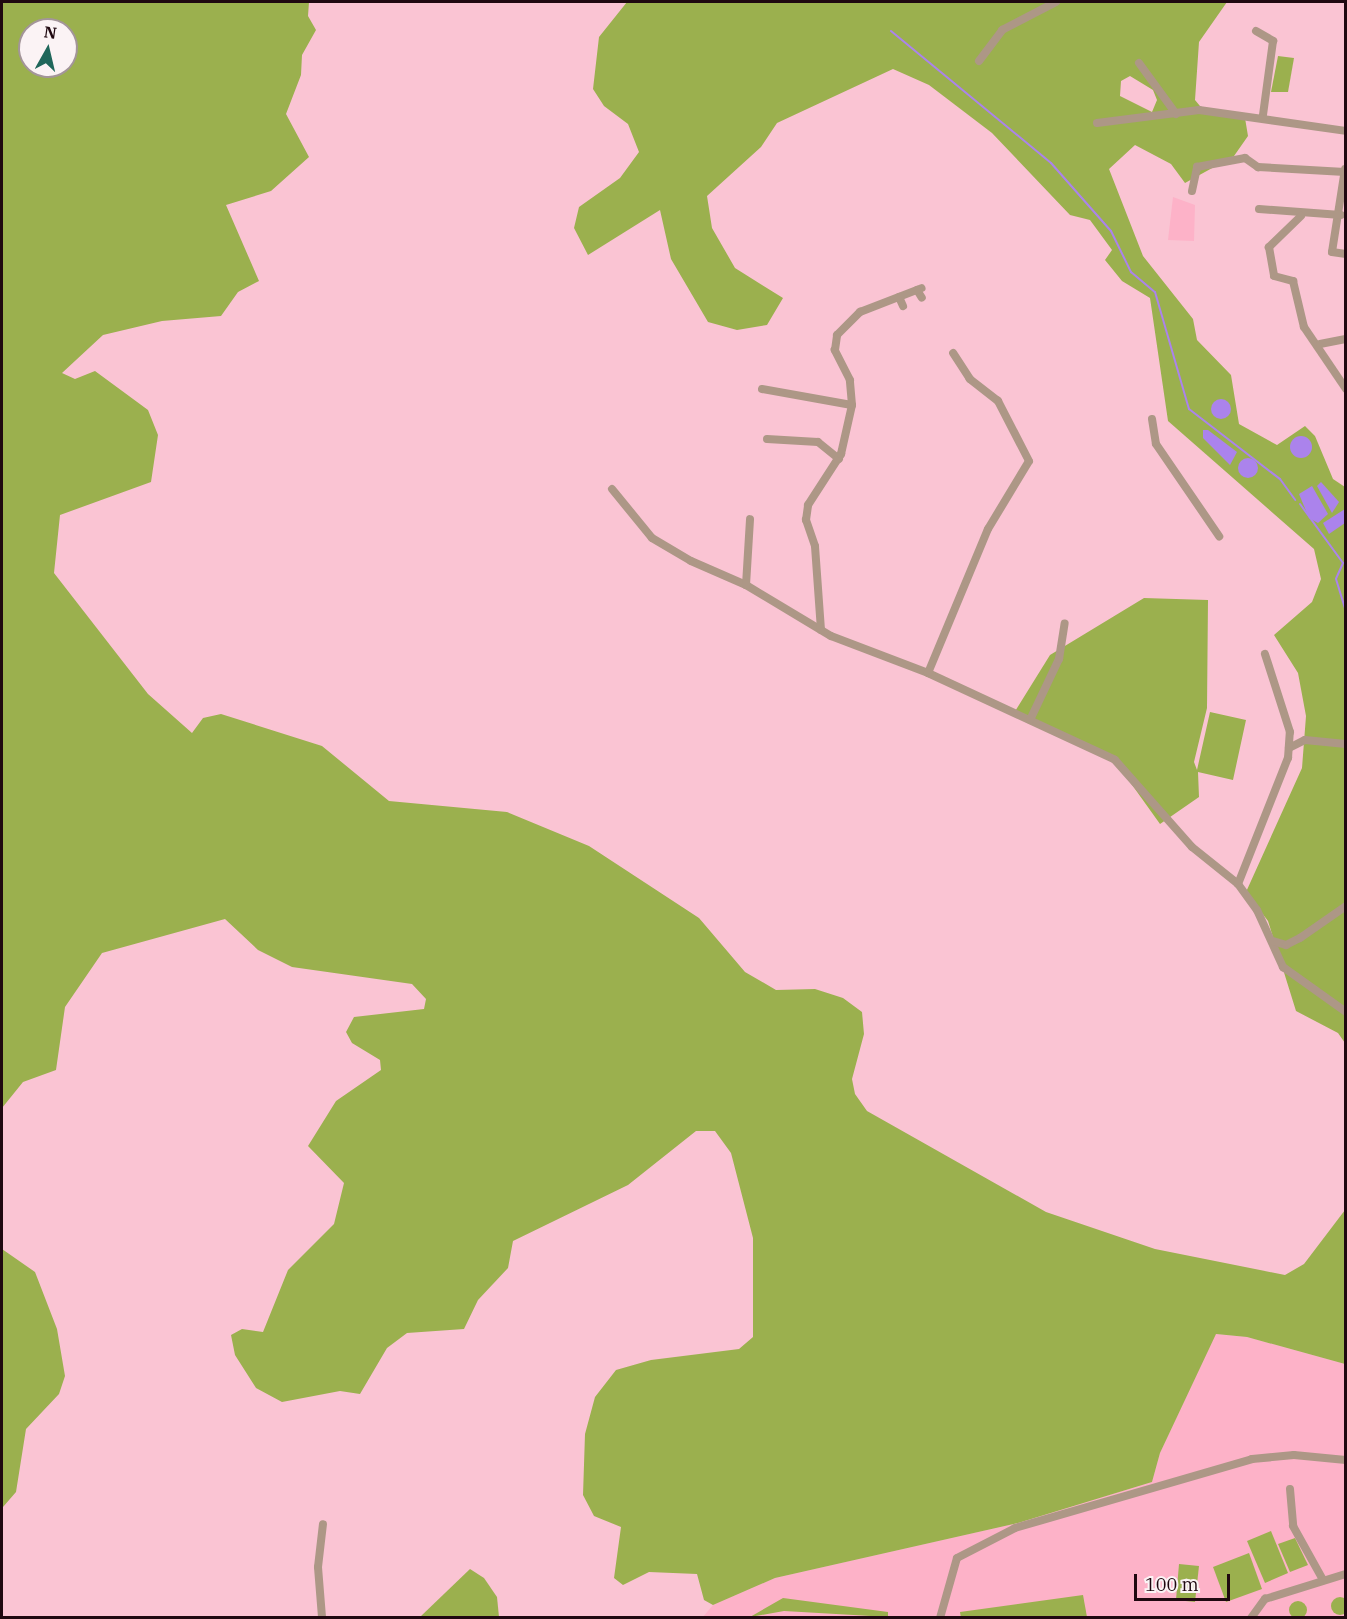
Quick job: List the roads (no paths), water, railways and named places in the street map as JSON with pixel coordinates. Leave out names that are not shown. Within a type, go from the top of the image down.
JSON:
[{"type":"street","points":[[979,61],[1002,30],[1056,2]]},
{"type":"street","points":[[1256,31],[1272,41],[1263,115]]},
{"type":"street","points":[[1139,63],[1176,114]]},
{"type":"street","points":[[1097,123],[1199,110],[1263,115],[1346,131]]},
{"type":"street","points":[[1192,191],[1197,167],[1245,158],[1258,167],[1345,170],[1345,204],[1332,252],[1346,254]]},
{"type":"street","points":[[1259,209],[1301,216],[1341,215]]},
{"type":"street","points":[[1301,216],[1269,247],[1274,276],[1293,281],[1304,327],[1320,344],[1346,388]]},
{"type":"street","points":[[821,630],[815,546],[806,512],[839,459],[852,405],[850,380],[835,350],[837,335],[860,312],[920,289],[922,298]]},
{"type":"street","points":[[899,297],[903,306]]},
{"type":"street","points":[[1320,344],[1346,339]]},
{"type":"street","points":[[928,673],[988,529],[1029,465],[998,401],[970,379],[953,353]]},
{"type":"street","points":[[762,390],[852,405]]},
{"type":"street","points":[[1152,419],[1161,453],[1219,536]]},
{"type":"street","points":[[767,439],[818,442],[839,459]]},
{"type":"street","points":[[612,489],[652,538],[746,585],[821,630],[928,673],[1114,760],[1192,848],[1238,884],[1273,941],[1288,971],[1346,1011]]},
{"type":"street","points":[[746,585],[750,519]]},
{"type":"street","points":[[1030,720],[1059,659],[1065,623]]},
{"type":"street","points":[[1238,884],[1281,782],[1289,748],[1290,732],[1265,654]]},
{"type":"street","points":[[1289,748],[1305,740],[1346,744]]},
{"type":"street","points":[[1273,941],[1286,945],[1346,906]]},
{"type":"street","points":[[940,1617],[957,1558],[1015,1528],[1252,1460],[1294,1455],[1346,1460]]},
{"type":"street","points":[[1290,1489],[1293,1526],[1323,1580]]},
{"type":"street","points":[[322,1617],[318,1567],[323,1524]]},
{"type":"street","points":[[1251,1617],[1264,1599],[1346,1574]]},
{"type":"waterway","points":[[891,31],[1051,163],[1111,231],[1131,272],[1155,292],[1189,409],[1280,479],[1295,500]]},
{"type":"waterway","points":[[1300,504],[1343,563],[1336,579],[1346,612]]}]
